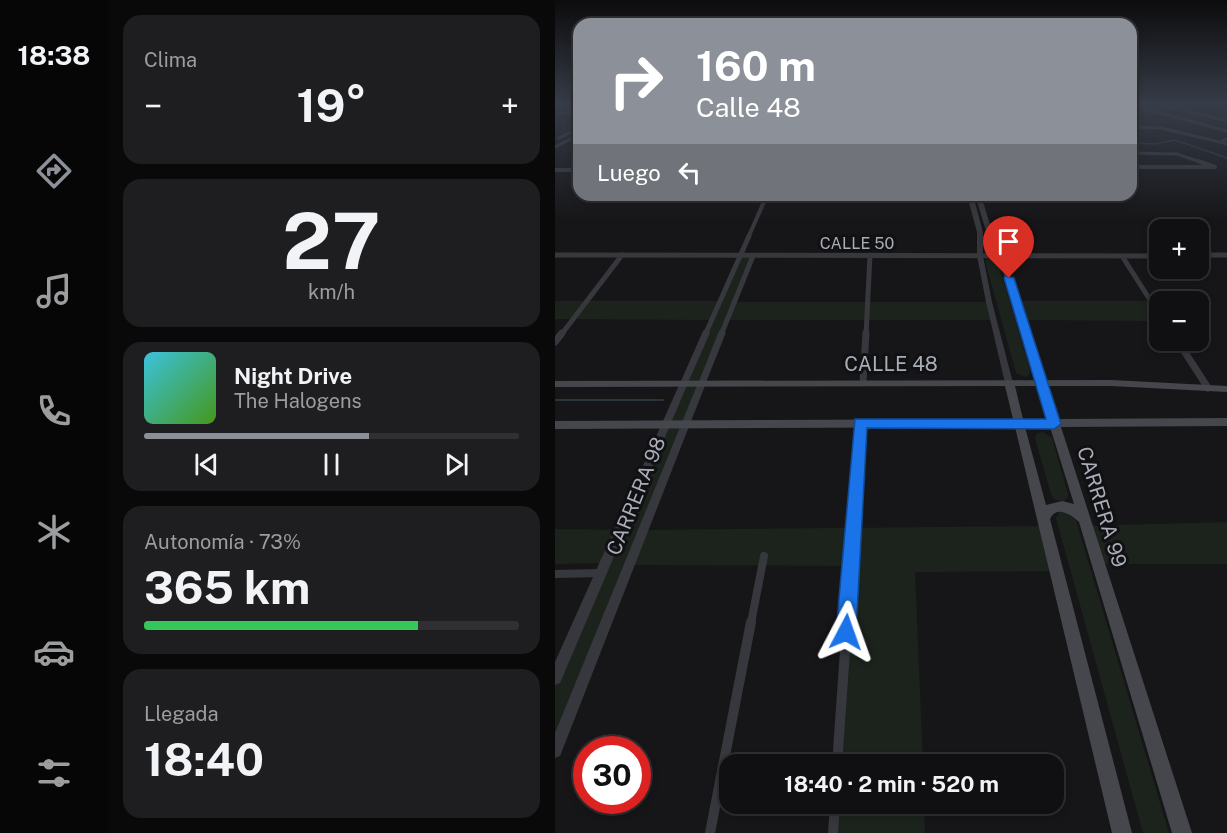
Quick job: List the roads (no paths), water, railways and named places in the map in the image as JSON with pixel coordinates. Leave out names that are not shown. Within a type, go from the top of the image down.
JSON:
[{"type":"main road","name":"CALLE 48","points":[[555,384],[1111,382],[1227,389]]},
{"type":"main road","points":[[1009,383],[1122,833]]},
{"type":"main road","name":"CARRERA 99","points":[[1042,383],[1182,833]]},
{"type":"main road","points":[[555,425],[1227,422]]},
{"type":"main road","points":[[1044,518],[1047,510],[1060,506],[1076,511],[1083,519]]},
{"type":"street","points":[[1137,153],[1177,154],[1215,167],[1137,167]]},
{"type":"street","points":[[555,169],[573,169]]},
{"type":"street","name":"CARRERA 98","points":[[555,678],[764,201]]},
{"type":"street","points":[[971,201],[979,232],[980,256],[1009,383]]},
{"type":"street","name":"CARRERA 99","points":[[980,201],[989,231],[1001,256],[1042,383]]},
{"type":"street","name":"CALLE 50","points":[[555,255],[1149,256]]},
{"type":"street","points":[[555,342],[622,255]]},
{"type":"street","points":[[863,382],[870,255]]},
{"type":"street","points":[[1209,255],[1227,255]]},
{"type":"street","name":"CARRERA 98","points":[[555,751],[753,256]]},
{"type":"street","points":[[1122,256],[1149,298]]},
{"type":"street","points":[[1184,351],[1208,388]]},
{"type":"street","points":[[838,754],[860,423]]},
{"type":"street","points":[[710,833],[764,556]]},
{"type":"street","points":[[555,574],[601,573]]},
{"type":"street","points":[[833,833],[834,814]]},
{"type":"waterway","points":[[1137,143],[1161,143]]},
{"type":"waterway","points":[[1183,143],[1227,158]]},
{"type":"waterway","points":[[555,400],[663,400]]}]
